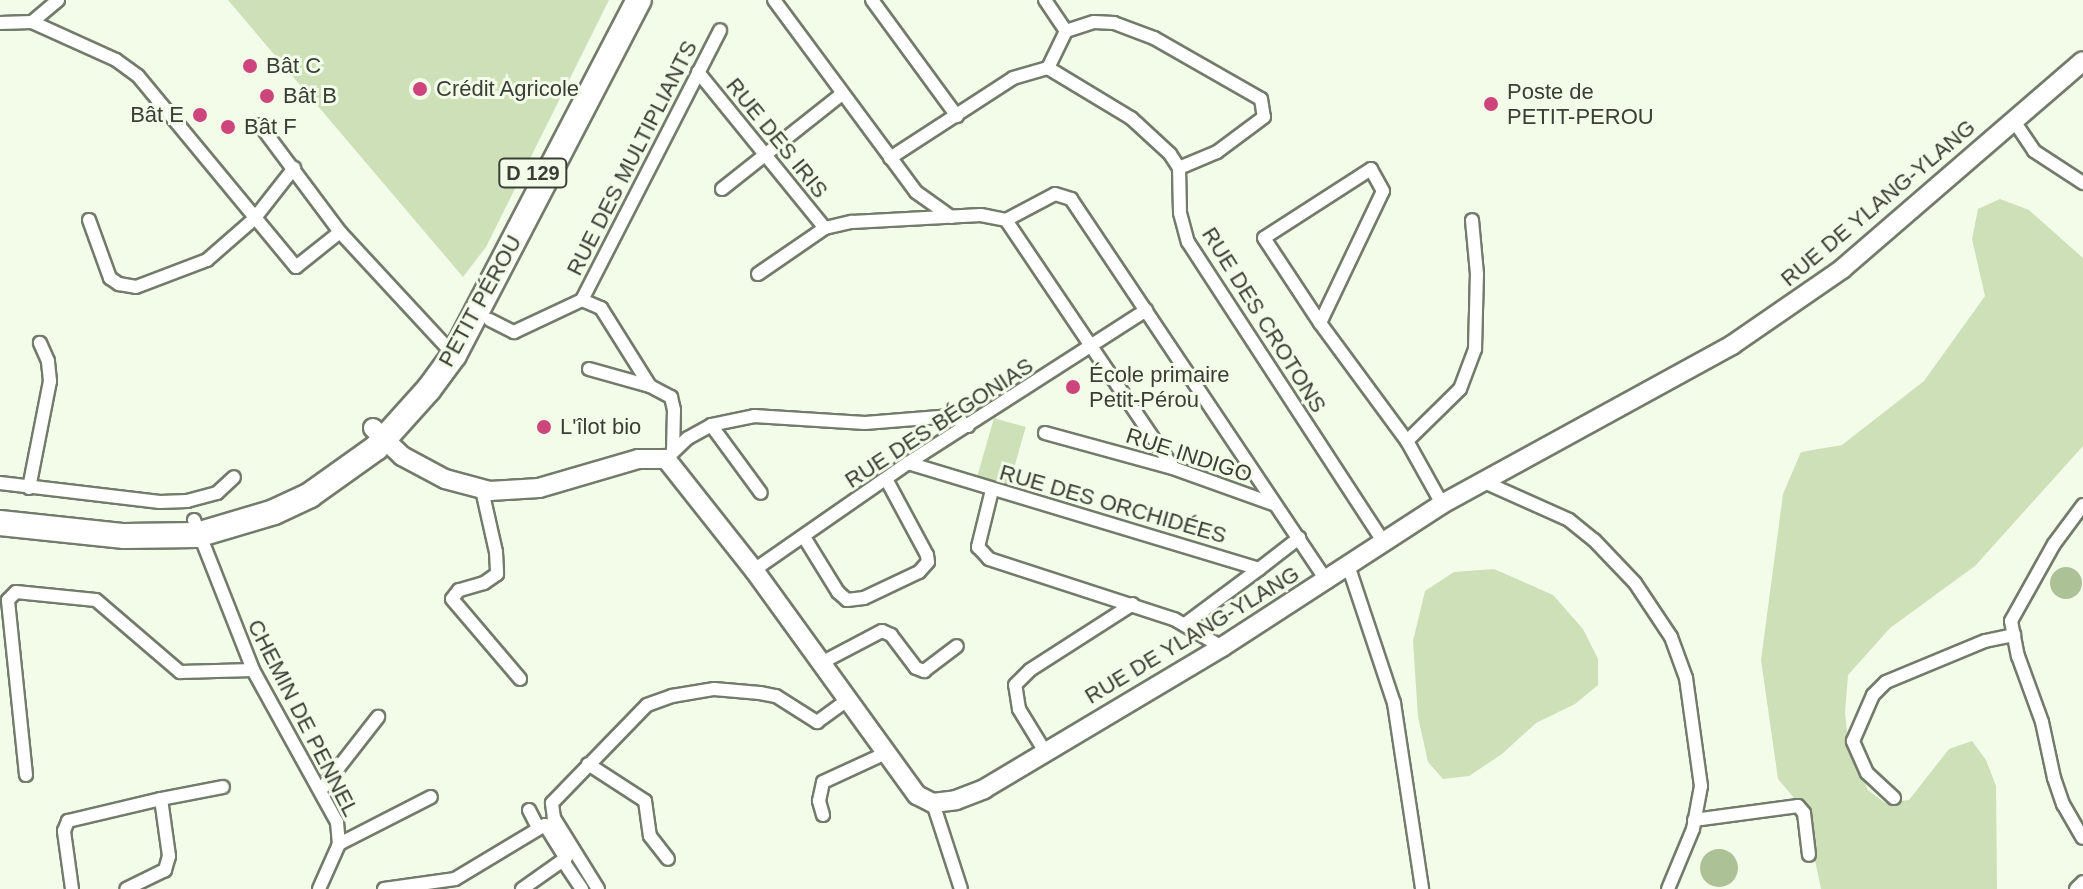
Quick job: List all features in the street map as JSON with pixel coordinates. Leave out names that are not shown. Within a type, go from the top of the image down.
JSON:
[{"type":"highway","name":"PETIT PÉROU","points":[[449,350],[623,0]]},
{"type":"highway","name":"PETIT PÉROU","points":[[0,523],[110,535],[195,527],[289,489],[348,450],[379,434],[411,389],[449,350],[639,0]]},
{"type":"highway","name":"PETIT PÉROU","points":[[0,509],[88,520],[195,527]]},
{"type":"street","points":[[32,22],[58,0]]},
{"type":"street","points":[[774,0],[921,198],[951,217]]},
{"type":"street","points":[[872,0],[957,116]]},
{"type":"street","points":[[1045,0],[1066,31]]},
{"type":"street","points":[[0,23],[32,22],[116,60],[138,76],[296,267],[340,232]]},
{"type":"street","points":[[890,158],[1013,78],[1048,68],[1131,118],[1161,143],[1179,168],[1217,152],[1264,117],[1261,99],[1176,50],[1122,25],[1094,22],[1066,31],[1048,68]]},
{"type":"street","name":"RUE DES MULTIPLIANTS","points":[[490,320],[514,332],[582,300],[720,30]]},
{"type":"street","name":"RUE DE YLANG-YLANG","points":[[933,803],[976,793],[1327,582],[1442,504],[1708,360],[1809,294],[2083,61]]},
{"type":"street","name":"RUE DES IRIS","points":[[698,72],[825,228]]},
{"type":"street","points":[[722,189],[842,94]]},
{"type":"street","points":[[2014,121],[2034,151],[2083,183]]},
{"type":"street","points":[[260,125],[340,232],[449,350]]},
{"type":"street","points":[[89,220],[101,262],[110,278],[119,284],[136,287],[207,260],[254,219],[294,168]]},
{"type":"street","name":"RUE DES CROTONS","points":[[1179,168],[1180,213],[1188,242],[1384,543]]},
{"type":"street","points":[[1320,323],[1383,191],[1371,169],[1264,238],[1320,323],[1407,441],[1442,504]]},
{"type":"street","points":[[758,274],[825,228],[852,222],[981,215],[1006,220],[1055,194],[1067,195],[1327,582]]},
{"type":"street","points":[[1006,220],[1173,468]]},
{"type":"street","points":[[1407,441],[1460,389],[1475,349],[1477,274],[1472,220]]},
{"type":"street","points":[[582,300],[601,308],[650,386]]},
{"type":"street","name":"RUE DES BÉGONIAS","points":[[754,570],[908,463],[1146,310]]},
{"type":"street","points":[[29,488],[50,381],[48,361],[40,343]]},
{"type":"street","points":[[589,369],[650,386],[664,392],[674,404],[669,456],[917,795],[933,803],[961,889]]},
{"type":"street","points":[[379,434],[402,456],[445,479],[482,490],[511,492],[539,488],[638,459],[669,456],[711,425],[754,416],[865,423],[952,416],[968,426]]},
{"type":"street","points":[[711,425],[761,493]]},
{"type":"street","name":"RUE INDIGO","points":[[1045,433],[1173,468],[1273,504]]},
{"type":"street","name":"RUE DES ORCHIDÉES","points":[[908,463],[1259,569]]},
{"type":"street","points":[[0,483],[187,501],[217,493],[234,477]]},
{"type":"street","points":[[804,537],[838,592],[847,600],[864,598],[919,572],[929,559],[886,479]]},
{"type":"street","points":[[1482,481],[1569,520],[1594,540],[1635,583],[1671,637],[1686,678],[1701,786],[1694,820],[1668,889]]},
{"type":"street","points":[[482,490],[496,552],[497,574],[459,590],[452,599],[520,679]]},
{"type":"street","points":[[992,490],[978,547],[989,559],[1133,604],[1185,624],[1222,647]]},
{"type":"street","points":[[2083,505],[2054,544],[2011,621],[2042,722],[2054,778],[2063,804],[2083,838]]},
{"type":"street","name":"CHEMIN DE PENNEL","points":[[195,527],[253,670],[337,822],[339,844],[322,888]]},
{"type":"street","points":[[1185,624],[1299,538]]},
{"type":"street","points":[[1349,568],[1394,703],[1422,889]]},
{"type":"street","points":[[26,775],[8,600],[16,592],[96,600],[180,672],[253,670]]},
{"type":"street","points":[[1044,750],[1019,709],[1015,685],[1030,670],[1133,604]]},
{"type":"street","points":[[821,663],[882,631],[891,635],[916,668],[924,671],[957,646]]},
{"type":"street","points":[[1894,798],[1867,773],[1853,741],[1873,695],[1886,682],[1985,641],[2014,635]]},
{"type":"street","points":[[598,889],[552,810],[559,793],[647,705],[672,696],[714,689],[767,693],[817,722],[849,699]]},
{"type":"street","points":[[321,790],[378,717]]},
{"type":"street","points":[[823,815],[819,801],[823,782],[886,753]]},
{"type":"street","points":[[588,764],[645,801],[650,836],[668,859]]},
{"type":"street","points":[[72,889],[64,831],[68,821],[223,787]]},
{"type":"street","points":[[339,844],[431,797]]},
{"type":"street","points":[[126,889],[165,870],[169,856],[161,799]]},
{"type":"street","points":[[1694,820],[1798,806],[1804,813],[1809,855]]},
{"type":"street","points":[[529,810],[537,826]]},
{"type":"street","points":[[384,889],[455,879],[537,826],[547,826],[566,855],[563,861],[522,889]]},
{"type":"street","points":[[563,861],[582,889]]},
{"type":"street","points":[[2076,889],[2083,882]]},
{"type":"shaded area","points":[[228,0],[609,0],[486,247],[463,277]]},
{"type":"shaded area","points":[[2000,199],[2029,210],[2083,258],[2083,446],[1975,566],[1890,628],[1848,675],[1845,713],[1849,749],[1868,790],[1885,803],[1909,800],[1949,749],[1972,741],[1986,760],[1996,786],[1997,889],[1821,889],[1805,811],[1778,779],[1761,660],[1783,494],[1801,452],[1842,445],[1924,381],[1985,296],[1972,239],[1978,209]]},
{"type":"shaded area","points":[[994,418],[1026,427],[1008,488],[977,479]]},
{"type":"shaded area","points":[[2066,567],[2077,572],[2082,583],[2077,594],[2066,599],[2055,594],[2050,583],[2055,572]]},
{"type":"shaded area","points":[[1494,569],[1553,595],[1583,629],[1598,659],[1598,685],[1575,704],[1536,723],[1502,754],[1469,776],[1443,779],[1428,762],[1418,717],[1413,641],[1425,591],[1454,572]]},
{"type":"shaded area","points":[[1719,849],[1732,855],[1738,868],[1732,881],[1719,887],[1706,881],[1700,868],[1706,855]]},
{"type":"place","name":"Bât C","points":[[250,66]]},
{"type":"place","name":"Crédit Agricole","points":[[420,89]]},
{"type":"place","name":"Bât B","points":[[267,96]]},
{"type":"place","name":"Poste de PETIT-PEROU","points":[[1491,104]]},
{"type":"place","name":"Bât E","points":[[200,115]]},
{"type":"place","name":"Bât F","points":[[228,127]]},
{"type":"place","name":"École primaire Petit-Pérou","points":[[1073,387]]},
{"type":"place","name":"L'îlot bio","points":[[544,427]]}]
